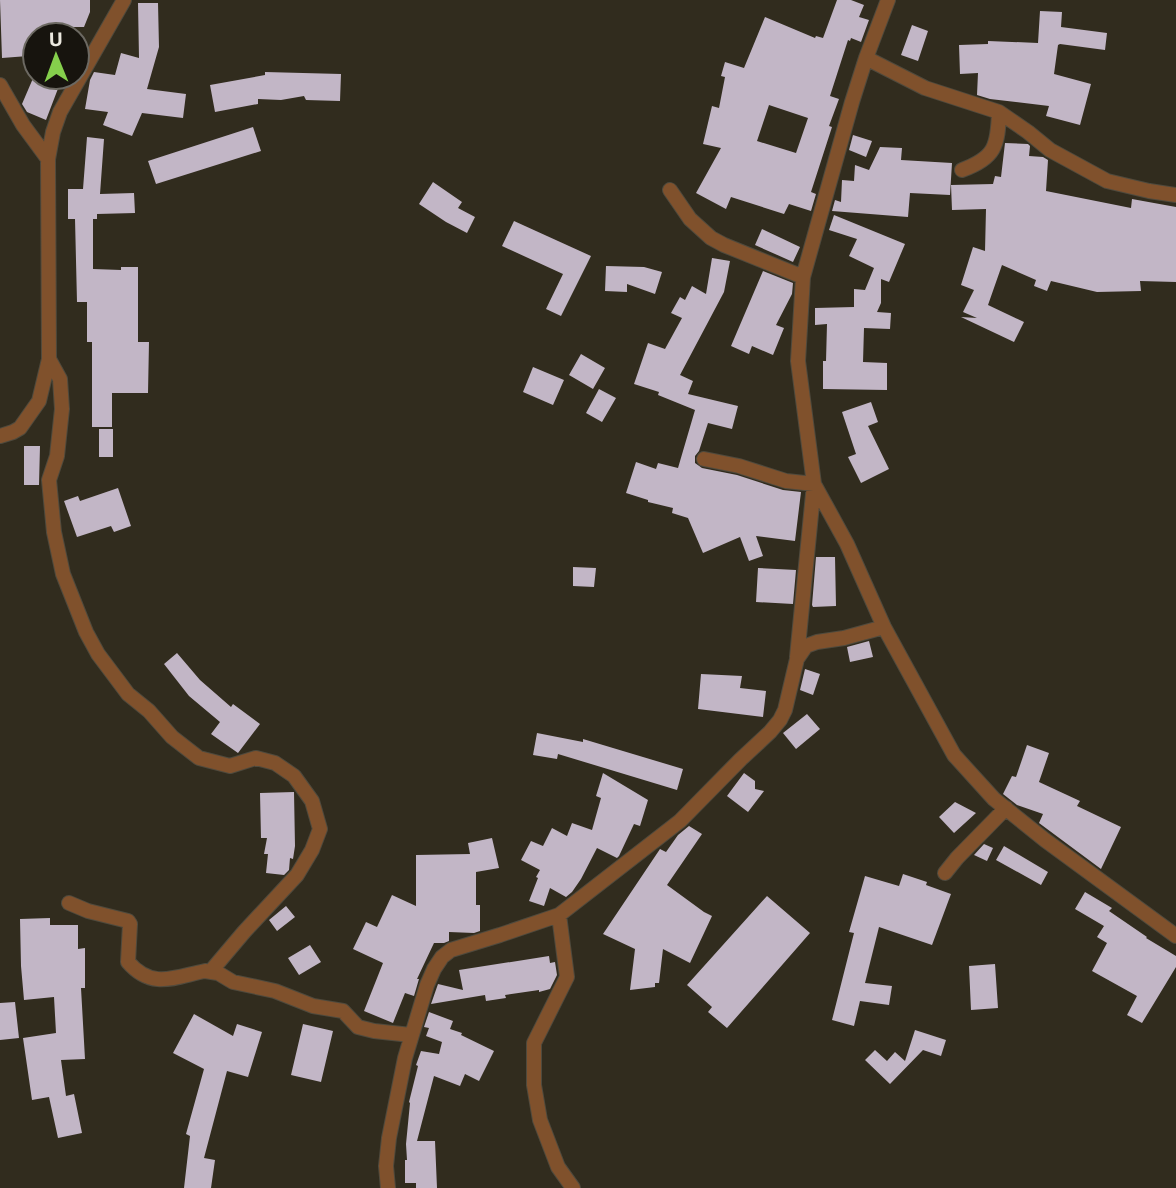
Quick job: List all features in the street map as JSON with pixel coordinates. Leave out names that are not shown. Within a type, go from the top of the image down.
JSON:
[{"type":"street","points":[[0,436],[20,428],[39,401],[49,359],[48,159],[53,132],[60,113],[124,0]]},
{"type":"street","points":[[388,1188],[386,1166],[389,1138],[411,1035],[426,985],[433,968],[442,957],[452,950],[559,915],[680,821],[770,732],[785,710],[797,659],[814,484],[798,361],[803,277],[866,58],[888,0]]},
{"type":"street","points":[[866,58],[925,88],[999,112],[1050,150],[1107,181],[1176,195]]},
{"type":"street","points":[[0,85],[23,125],[48,159]]},
{"type":"street","points":[[962,170],[989,156],[998,136],[999,112]]},
{"type":"street","points":[[670,190],[690,219],[711,238],[803,277]]},
{"type":"street","points":[[49,359],[60,379],[62,410],[57,456],[49,480],[54,532],[63,575],[98,654],[128,694],[149,711],[172,737],[199,758],[230,766],[256,758],[275,763],[294,776],[312,801],[320,829],[312,850],[297,875],[211,971]]},
{"type":"street","points":[[704,459],[739,466],[786,481],[814,484]]},
{"type":"street","points":[[814,484],[847,544],[884,627],[954,755],[994,799],[1067,857],[1176,936]]},
{"type":"street","points":[[797,659],[806,646],[812,643],[884,627]]},
{"type":"street","points":[[945,873],[1006,808]]},
{"type":"street","points":[[69,903],[88,911],[128,921],[128,962],[150,979],[167,979],[211,971],[233,982],[275,991],[313,1006],[343,1012],[358,1027],[411,1035]]},
{"type":"street","points":[[559,915],[567,977],[534,1044],[534,1085],[540,1120],[558,1167],[573,1188]]},
{"type":"building","points":[[0,0],[90,0],[86,21],[21,21],[21,57],[2,58]]},
{"type":"building","points":[[837,0],[851,0],[864,5],[859,17],[869,20],[861,42],[851,38],[848,40],[830,96],[839,99],[811,192],[816,194],[811,211],[789,204],[784,214],[731,197],[726,209],[696,193],[721,148],[703,144],[712,106],[719,108],[725,77],[721,76],[725,62],[744,68],[765,17],[815,38],[823,38]],"holes":[[[769,105],[808,118],[796,153],[757,141]]]},
{"type":"building","points":[[138,3],[158,3],[159,47],[147,89],[186,94],[183,118],[142,113],[132,136],[103,125],[108,112],[85,109],[94,72],[115,75],[121,53],[139,58]]},
{"type":"building","points":[[1040,11],[1062,12],[1061,27],[1107,33],[1105,50],[1058,45],[1054,74],[1091,84],[1080,125],[1046,116],[1049,106],[977,95],[978,73],[960,74],[959,45],[988,44],[988,41],[1038,43]]},
{"type":"building","points":[[912,25],[928,31],[918,61],[901,55]]},
{"type":"building","points":[[265,72],[341,74],[340,101],[306,100],[304,96],[281,100],[258,99],[258,104],[215,112],[210,85],[265,75]]},
{"type":"building","points":[[28,91],[57,91],[46,120],[27,112],[22,104]]},
{"type":"building","points":[[253,127],[261,151],[156,184],[148,161]]},
{"type":"building","points":[[853,135],[872,141],[866,157],[849,150]]},
{"type":"building","points":[[87,137],[104,139],[100,194],[134,193],[135,213],[97,214],[97,219],[93,219],[93,269],[121,270],[121,267],[138,267],[138,342],[149,342],[148,393],[112,393],[112,427],[92,427],[92,342],[87,342],[87,302],[77,302],[75,219],[68,219],[68,189],[83,189]]},
{"type":"building","points":[[1005,143],[1028,144],[1029,156],[1048,160],[1046,191],[1131,208],[1132,199],[1176,207],[1176,282],[1140,281],[1141,291],[1097,292],[1051,281],[1047,291],[1034,286],[1036,280],[1002,265],[988,305],[1024,322],[1014,342],[961,317],[977,318],[963,312],[974,290],[961,285],[973,247],[985,251],[986,209],[952,210],[951,185],[993,184],[995,176],[1001,177]]},
{"type":"building","points":[[880,147],[902,148],[901,160],[952,163],[950,195],[910,193],[908,217],[832,211],[835,200],[841,202],[842,180],[854,181],[855,165],[869,170]]},
{"type":"building","points":[[433,182],[462,202],[458,208],[475,217],[467,233],[419,204]]},
{"type":"building","points":[[834,215],[905,244],[889,282],[881,279],[881,303],[877,312],[891,313],[890,329],[864,328],[863,362],[887,363],[887,390],[823,389],[827,324],[815,325],[815,308],[854,307],[854,289],[865,290],[874,268],[849,256],[857,239],[829,230]]},
{"type":"building","points":[[514,221],[591,256],[561,316],[546,309],[563,274],[502,246]]},
{"type":"building","points":[[762,229],[800,247],[793,262],[755,245]]},
{"type":"building","points":[[712,258],[730,261],[724,292],[680,375],[693,381],[688,394],[738,406],[732,429],[708,423],[695,456],[695,463],[702,468],[737,475],[783,490],[801,492],[795,541],[756,536],[763,556],[749,561],[740,537],[703,553],[688,518],[672,513],[673,508],[626,493],[636,462],[656,469],[658,463],[678,468],[695,410],[658,395],[659,392],[634,384],[648,343],[665,349],[682,318],[671,313],[680,297],[685,300],[692,286],[706,294]]},
{"type":"building","points":[[606,266],[644,267],[662,272],[655,294],[627,284],[627,292],[605,291]]},
{"type":"building","points":[[763,271],[793,283],[792,294],[776,325],[784,328],[773,355],[752,346],[749,354],[731,346]]},
{"type":"building","points":[[581,354],[605,368],[593,389],[569,375]]},
{"type":"building","points":[[533,367],[564,380],[553,405],[523,392]]},
{"type":"building","points":[[599,389],[616,398],[602,422],[586,413]]},
{"type":"building","points":[[871,402],[878,422],[868,426],[889,469],[861,483],[848,457],[856,454],[842,412]]},
{"type":"building","points":[[99,429],[113,429],[113,457],[99,457]]},
{"type":"building","points":[[24,446],[40,446],[39,485],[24,485]]},
{"type":"building","points":[[118,488],[131,526],[114,532],[111,526],[77,537],[64,501],[78,496],[80,501]]},
{"type":"building","points":[[816,557],[835,557],[836,606],[812,605]]},
{"type":"building","points":[[573,567],[596,568],[594,587],[573,586]]},
{"type":"building","points":[[758,568],[796,570],[793,604],[756,602]]},
{"type":"building","points":[[869,641],[873,657],[850,662],[847,647]]},
{"type":"building","points":[[177,653],[200,680],[231,707],[233,704],[260,724],[238,753],[211,734],[220,722],[189,696],[164,664]]},
{"type":"building","points":[[805,669],[820,674],[813,695],[800,690]]},
{"type":"building","points":[[701,674],[742,676],[740,688],[766,691],[763,717],[698,709]]},
{"type":"building","points":[[807,714],[820,729],[796,749],[783,733]]},
{"type":"building","points":[[537,733],[583,742],[583,739],[683,769],[677,790],[558,754],[557,759],[533,755]]},
{"type":"building","points":[[1027,745],[1049,753],[1039,782],[1080,801],[1077,806],[1121,827],[1101,869],[1039,823],[1043,814],[1017,805],[1003,794],[1012,776],[1016,777]]},
{"type":"building","points":[[603,773],[648,800],[640,826],[634,824],[617,858],[597,848],[581,879],[566,897],[550,888],[544,906],[529,901],[540,870],[521,860],[531,841],[543,846],[552,828],[567,836],[572,823],[592,830],[601,798],[596,796]]},
{"type":"building","points":[[744,773],[755,781],[755,789],[764,791],[748,812],[727,796]]},
{"type":"building","points":[[294,792],[293,859],[290,858],[289,870],[284,875],[266,873],[268,854],[264,854],[267,838],[261,838],[260,793]]},
{"type":"building","points":[[955,802],[976,813],[954,833],[939,817]]},
{"type":"building","points":[[689,826],[702,834],[667,885],[712,916],[690,963],[663,949],[659,983],[655,983],[655,987],[630,990],[635,949],[603,934],[660,849],[666,852],[678,835]]},
{"type":"building","points":[[492,838],[499,868],[476,872],[476,905],[480,905],[480,931],[449,932],[449,941],[434,943],[417,979],[414,996],[405,993],[393,1023],[364,1011],[383,963],[353,949],[366,922],[377,927],[392,895],[416,906],[416,855],[470,854],[468,843]]},
{"type":"building","points":[[984,844],[993,848],[987,861],[974,855]]},
{"type":"building","points":[[1004,846],[1048,872],[1041,885],[996,860]]},
{"type":"building","points":[[903,874],[951,894],[932,945],[879,927],[865,983],[892,986],[889,1005],[860,1001],[854,1026],[832,1020],[854,933],[849,932],[865,876],[899,886]]},
{"type":"building","points":[[1085,892],[1112,908],[1109,911],[1146,938],[1176,956],[1176,967],[1142,1023],[1127,1015],[1137,996],[1092,971],[1107,943],[1097,937],[1104,926],[1075,909]]},
{"type":"building","points":[[767,896],[810,933],[727,1028],[708,1012],[712,1007],[687,985]]},
{"type":"building","points":[[286,906],[295,917],[277,931],[269,920]]},
{"type":"building","points":[[50,918],[50,925],[78,925],[78,949],[85,948],[85,988],[81,988],[85,1059],[61,1060],[66,1096],[74,1094],[82,1133],[58,1138],[49,1097],[32,1100],[23,1038],[56,1033],[54,997],[24,1000],[21,966],[20,919]]},
{"type":"building","points":[[310,945],[321,962],[299,975],[288,958]]},
{"type":"building","points":[[549,956],[550,963],[555,962],[557,975],[550,989],[505,995],[506,998],[486,1001],[485,995],[431,1004],[438,984],[463,990],[459,970]]},
{"type":"building","points":[[995,964],[998,1008],[971,1010],[969,966]]},
{"type":"building","points":[[15,1002],[19,1038],[0,1040],[0,1003]]},
{"type":"building","points":[[429,1012],[453,1021],[450,1029],[494,1051],[479,1081],[465,1074],[460,1086],[434,1076],[417,1141],[435,1141],[437,1188],[416,1188],[416,1183],[405,1183],[409,1102],[421,1051],[439,1054],[442,1042],[426,1036],[429,1028],[424,1027]]},
{"type":"building","points":[[194,1014],[233,1036],[237,1024],[262,1032],[248,1077],[227,1071],[204,1158],[215,1160],[211,1188],[184,1188],[190,1136],[186,1134],[204,1069],[173,1053]]},
{"type":"building","points":[[303,1024],[333,1031],[321,1082],[291,1075]]},
{"type":"building","points":[[915,1030],[946,1040],[941,1056],[923,1050],[890,1084],[865,1060],[875,1050],[887,1061],[895,1052],[905,1061]]}]
